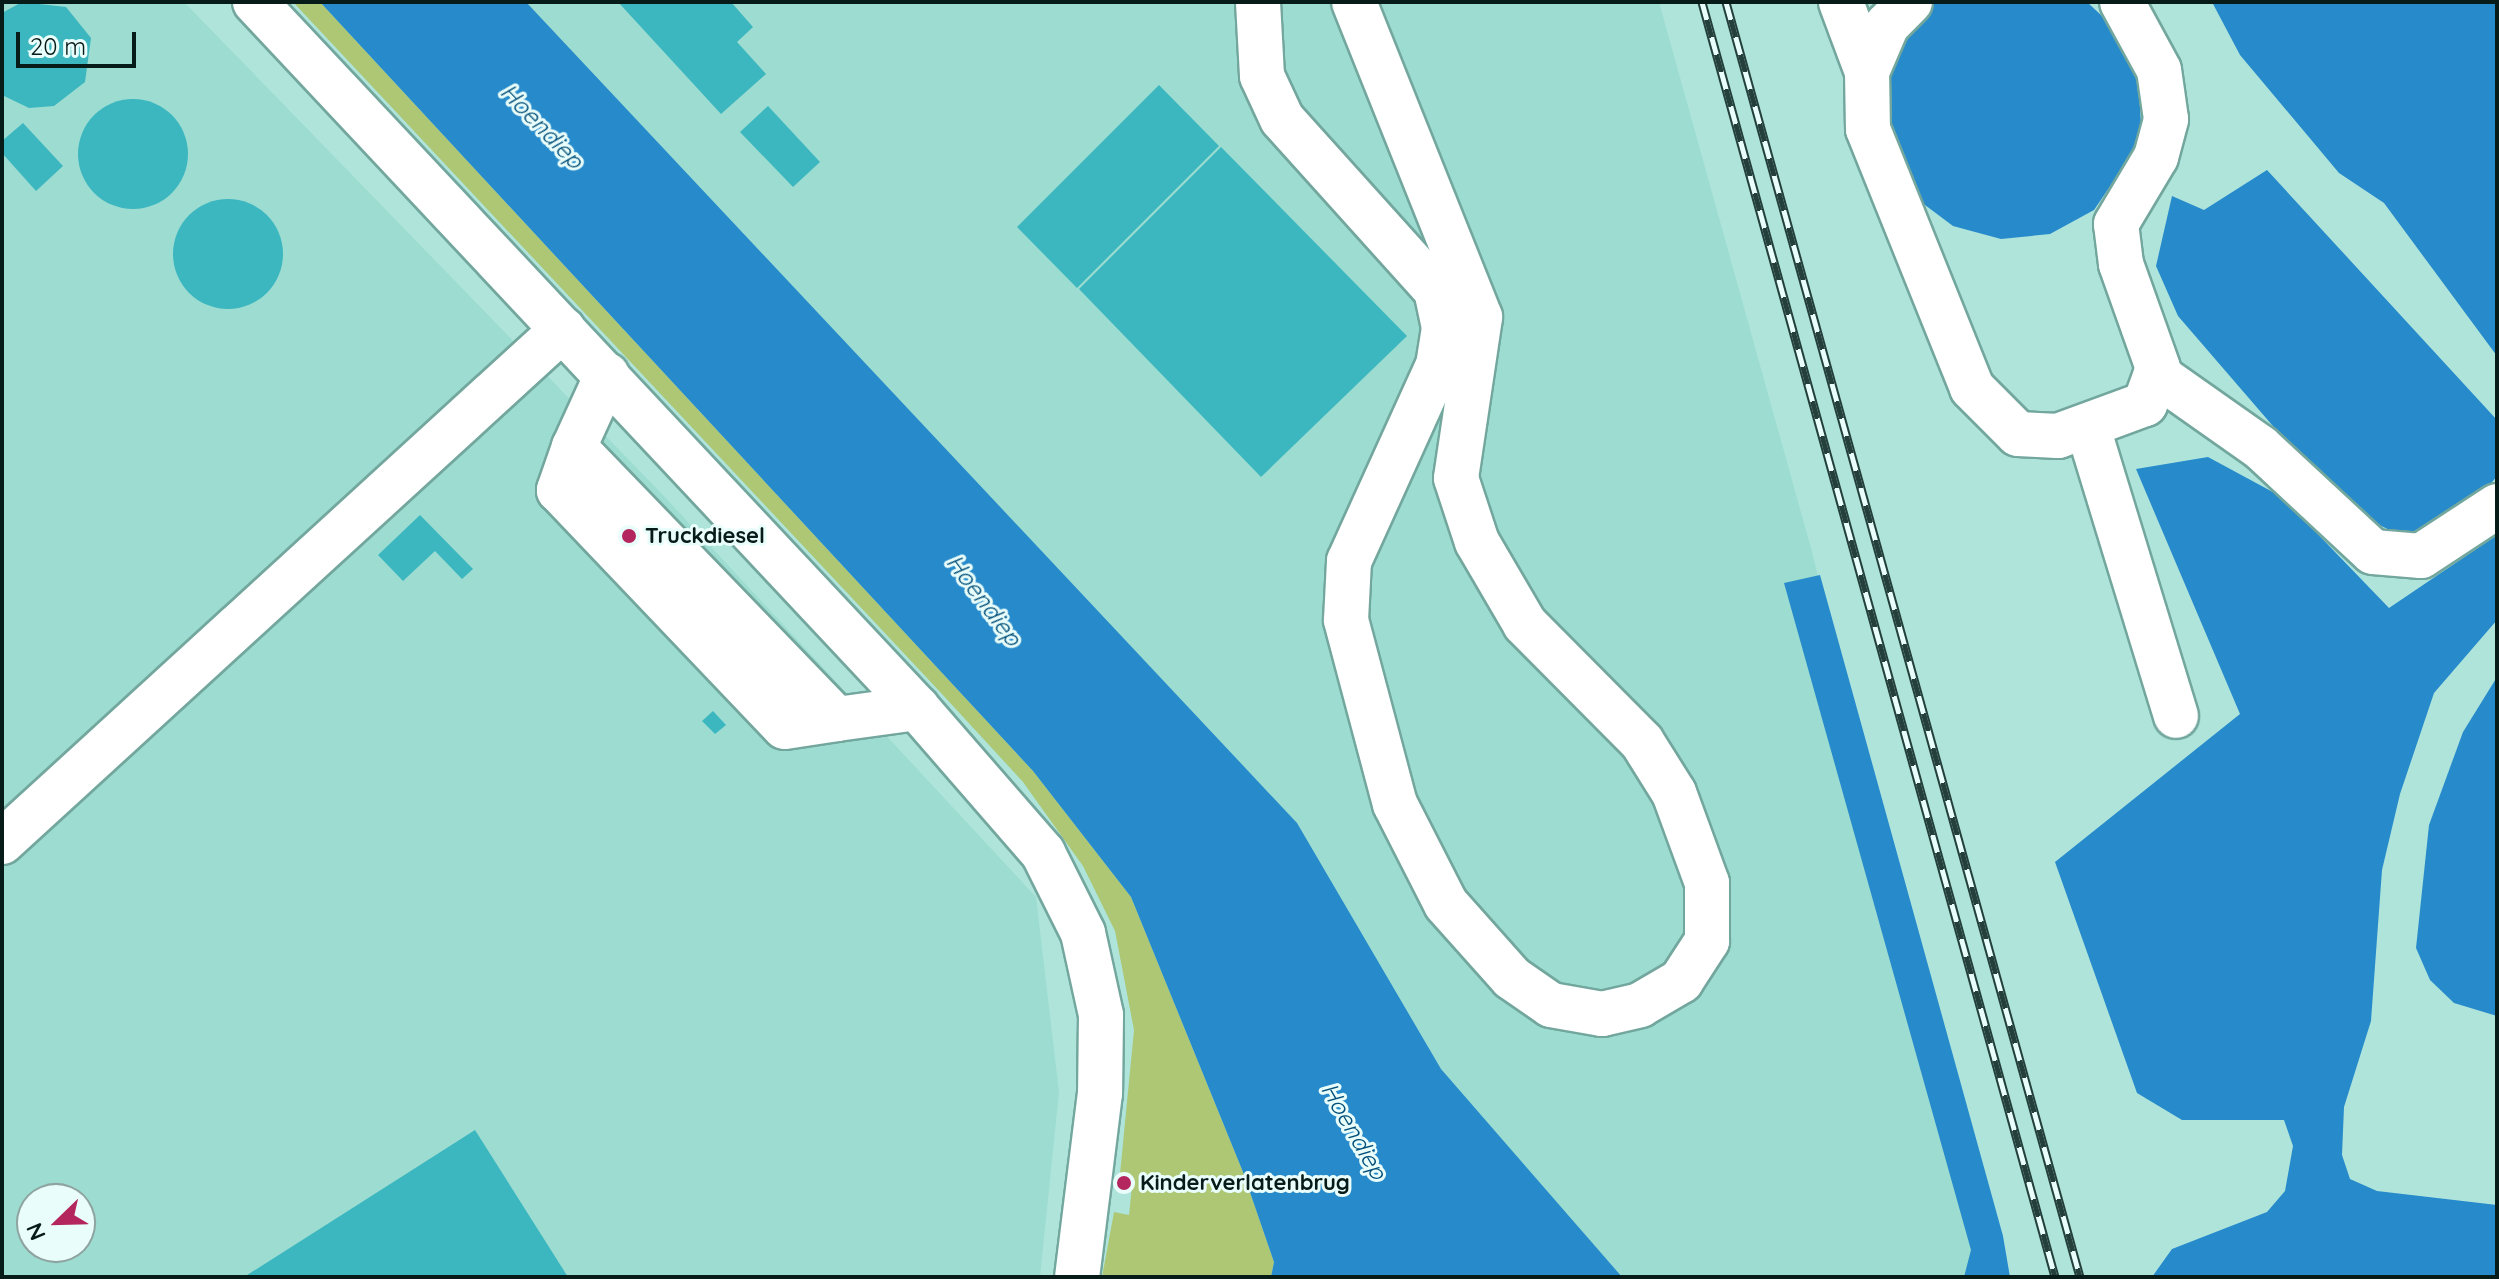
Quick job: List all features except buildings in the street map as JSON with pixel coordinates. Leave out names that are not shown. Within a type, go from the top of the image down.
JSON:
[{"type":"main road","points":[[255,2],[917,708],[1043,853],[1096,976],[1103,1054],[1077,1277]]},
{"type":"main road","points":[[1258,2],[1262,76],[1282,119],[1436,290],[1444,328],[1438,365],[1349,561],[1346,620],[1395,804],[1446,904],[1512,978],[1551,1005],[1602,1014],[1640,1005],[1681,981],[1707,941],[1707,883],[1674,793],[1642,742],[1525,624],[1477,542],[1456,478],[1480,317],[1354,2]]},
{"type":"main road","points":[[1841,2],[1867,72],[1868,129],[1972,388],[2018,434],[2058,436],[2088,428],[2145,404],[2156,374],[2116,224],[2156,157],[2166,119],[2159,70],[2122,2]]},
{"type":"main road","points":[[1867,72],[1887,25],[1910,2]]},
{"type":"main road","points":[[2,842],[563,329]]},
{"type":"main road","points":[[2156,374],[2260,447],[2373,552],[2421,556],[2497,506]]},
{"type":"main road","points":[[607,375],[574,447],[837,719],[917,708]]},
{"type":"main road","points":[[2088,428],[2140,618],[2176,716]]},
{"type":"shaded area","points":[[2,2],[184,2],[661,493],[1036,897],[1059,1092],[1040,1277],[2,1277]]},
{"type":"shaded area","points":[[518,2],[1659,2],[1812,552],[1991,1277],[1604,1277]]},
{"type":"green space","points":[[293,2],[320,2],[1033,771],[1131,897],[1243,1172],[1274,1262],[1271,1277],[1102,1277],[1114,1212],[1129,1215],[1133,1176],[1120,1174],[1134,1030],[1115,931],[1083,866],[1023,782]]},
{"type":"water","name":"Hoendiep","points":[[320,2],[526,2],[1297,823],[1441,1069],[1622,1277],[1271,1277],[1274,1262],[1243,1172],[1131,897],[1033,771]]},
{"type":"water","points":[[1935,2],[2087,2],[2116,29],[2138,74],[2141,124],[2136,148],[2094,210],[2050,234],[2001,239],[1953,226],[1913,196],[1888,153],[1888,64]]},
{"type":"water","points":[[2212,2],[2497,2],[2497,356],[2384,203],[2339,173],[2240,55]]},
{"type":"water","points":[[2267,170],[2497,420],[2497,476],[2484,492],[2419,531],[2397,534],[2341,505],[2178,316],[2156,266],[2172,196],[2204,210]]},
{"type":"water","points":[[2208,457],[2282,497],[2389,608],[2497,535],[2497,620],[2434,693],[2400,794],[2382,870],[2371,1021],[2344,1107],[2342,1155],[2350,1179],[2377,1191],[2497,1205],[2497,1277],[2152,1277],[2172,1249],[2267,1212],[2285,1191],[2293,1146],[2284,1120],[2182,1120],[2137,1093],[2055,862],[2240,714],[2136,469]]},
{"type":"water","points":[[1820,575],[2003,1236],[2010,1277],[1964,1277],[1971,1250],[1784,583]]},
{"type":"water","points":[[2497,677],[2497,1016],[2454,1003],[2430,980],[2416,948],[2429,825],[2463,732]]},
{"type":"railway","points":[[1702,2],[2055,1277]]},
{"type":"railway","points":[[1726,2],[2080,1277]]},
{"type":"place","name":"Truckdiesel","points":[[629,536]]},
{"type":"place","name":"Kinderverlatenbrug","points":[[1124,1183]]}]
